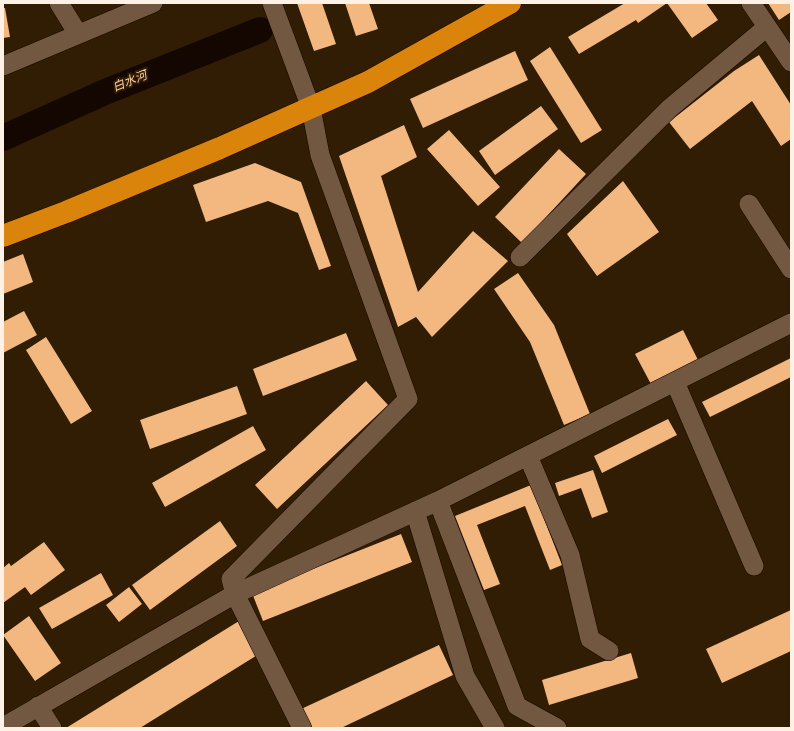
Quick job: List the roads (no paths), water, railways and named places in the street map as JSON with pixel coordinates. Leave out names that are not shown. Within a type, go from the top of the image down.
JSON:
[{"type":"highway","points":[[3,236],[73,209],[311,108],[368,82],[510,3]]},
{"type":"street","points":[[60,3],[78,34]]},
{"type":"street","points":[[3,66],[153,3]]},
{"type":"street","points":[[272,3],[311,108],[320,155],[408,399],[231,579],[235,594],[302,728]]},
{"type":"street","points":[[751,3],[791,62]]},
{"type":"street","points":[[520,257],[670,108],[767,26]]},
{"type":"street","points":[[748,204],[791,269]]},
{"type":"street","points":[[3,727],[235,594],[438,501],[791,324]]},
{"type":"street","points":[[675,382],[754,566]]},
{"type":"street","points":[[528,456],[570,555],[590,639],[609,651]]},
{"type":"street","points":[[438,501],[517,706],[557,728]]},
{"type":"street","points":[[415,511],[465,676],[496,728]]},
{"type":"street","points":[[38,706],[52,728]]},
{"type":"waterway","name":"白水河","points":[[3,138],[105,92],[260,30]]}]
